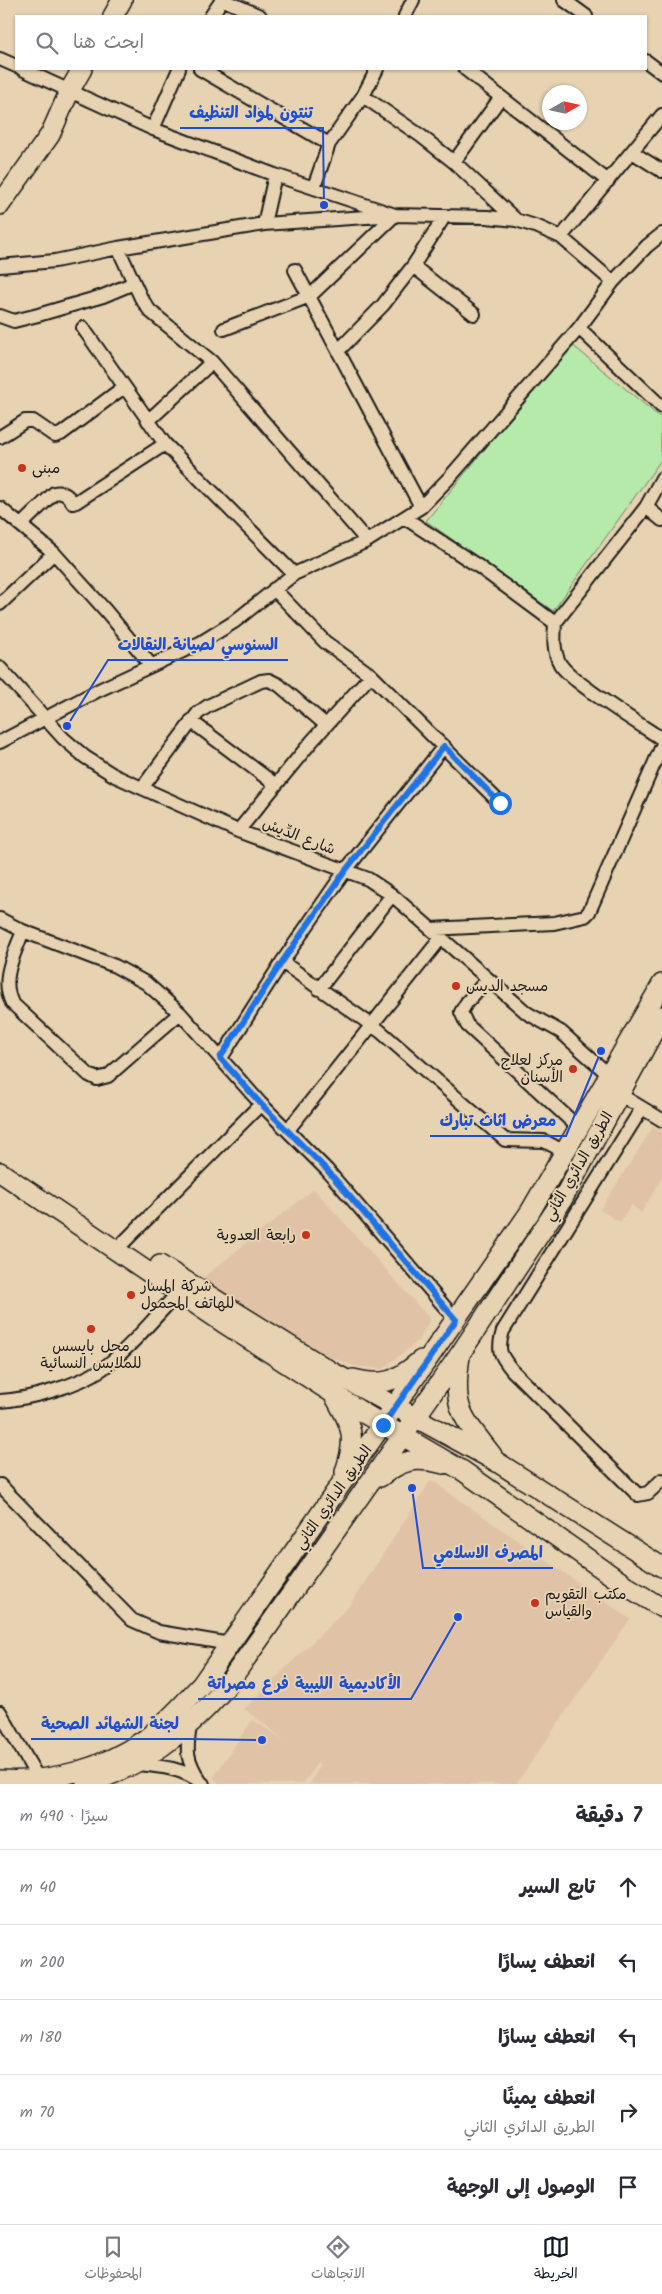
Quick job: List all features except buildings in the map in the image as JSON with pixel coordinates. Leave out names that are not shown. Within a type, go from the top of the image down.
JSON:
[{"type":"main road","points":[[114,15],[122,0]]},
{"type":"main road","points":[[0,205],[50,135],[70,90],[81,70]]},
{"type":"main road","name":"الطريق الدائري الثاني","points":[[0,1780],[39,1780],[95,1766],[120,1755],[144,1740],[167,1721],[202,1684],[530,1212],[662,984]]},
{"type":"main road","name":"الطريق الدائري الثاني","points":[[86,1784],[136,1764],[190,1726],[225,1688],[460,1354],[561,1202],[662,1016]]},
{"type":"main road","points":[[0,1158],[124,1242],[183,1287],[332,1392],[383,1425],[464,1471],[628,1587],[662,1608]]},
{"type":"main road","points":[[0,1172],[183,1287],[395,1408],[415,1416],[497,1462],[662,1566]]},
{"type":"main road","points":[[332,1372],[373,1383],[393,1380],[403,1376],[440,1343]]},
{"type":"main road","points":[[460,1354],[456,1381],[458,1404],[470,1429],[497,1462]]},
{"type":"main road","points":[[332,1392],[348,1420],[353,1441],[346,1470],[339,1488]]},
{"type":"main road","points":[[355,1504],[376,1480],[396,1464],[409,1460],[428,1460],[464,1471]]},
{"type":"street","points":[[212,15],[223,0],[258,15]]},
{"type":"street","points":[[406,15],[413,0]]},
{"type":"street","points":[[564,0],[585,15]]},
{"type":"street","points":[[0,59],[15,66]]},
{"type":"street","points":[[647,62],[662,73]]},
{"type":"street","points":[[24,70],[153,129],[275,175],[395,215]]},
{"type":"street","points":[[153,129],[178,70]]},
{"type":"street","points":[[202,70],[329,144]]},
{"type":"street","points":[[314,187],[329,144],[363,96],[376,70]]},
{"type":"street","points":[[466,70],[608,181]]},
{"type":"street","points":[[363,96],[421,136],[454,162],[516,220]]},
{"type":"street","points":[[454,162],[501,97]]},
{"type":"street","points":[[561,238],[662,114]]},
{"type":"street","points":[[632,152],[662,170]]},
{"type":"street","points":[[264,224],[275,175]]},
{"type":"street","points":[[224,329],[310,296],[395,215]]},
{"type":"street","points":[[0,266],[55,261],[118,248],[264,224],[395,215],[487,217],[516,220],[538,227],[561,238],[613,282]]},
{"type":"street","points":[[339,350],[383,305],[413,266],[444,217]]},
{"type":"street","points":[[0,742],[151,665],[200,643],[234,622],[294,574],[367,541],[421,506],[450,477],[579,328],[613,282],[647,246],[662,234]]},
{"type":"street","points":[[118,248],[134,283],[150,311],[212,362],[367,541]]},
{"type":"street","points":[[413,266],[474,314]]},
{"type":"street","points":[[295,270],[421,506]]},
{"type":"street","points":[[0,316],[14,321],[108,295],[134,283]]},
{"type":"street","points":[[84,328],[165,444],[294,574]]},
{"type":"street","points":[[579,328],[662,407]]},
{"type":"street","points":[[148,421],[212,362]]},
{"type":"street","points":[[0,438],[25,421],[33,421],[55,436],[61,434],[124,387]]},
{"type":"street","points":[[20,525],[54,493],[66,494],[73,503],[76,502],[165,444]]},
{"type":"street","points":[[662,478],[646,506],[555,623],[554,639],[556,653],[567,673],[662,739]]},
{"type":"street","points":[[646,506],[662,520]]},
{"type":"street","points":[[0,508],[54,553],[151,665]]},
{"type":"street","points":[[405,518],[478,566],[555,623]]},
{"type":"street","points":[[0,604],[54,553]]},
{"type":"street","points":[[274,589],[326,642],[371,674],[500,803]]},
{"type":"street","name":"شارع الدِّيسْ","points":[[0,668],[44,718],[85,757],[116,776],[238,831],[368,879],[392,895],[527,1013],[561,1032],[609,1075],[619,1094]]},
{"type":"street","points":[[238,831],[371,674]]},
{"type":"street","points":[[142,788],[191,721],[208,706],[256,684],[270,680],[326,725]]},
{"type":"street","points":[[191,721],[276,785]]},
{"type":"street","points":[[220,1058],[282,962],[345,871],[444,746]]},
{"type":"street","points":[[431,929],[554,923],[585,916],[589,912],[662,746]]},
{"type":"street","points":[[319,989],[392,895]]},
{"type":"street","points":[[0,920],[23,931],[115,966],[146,983],[180,1013],[261,1104],[327,1170],[456,1320]]},
{"type":"street","points":[[23,931],[7,972],[6,993],[12,1003],[88,1075],[97,1079],[108,1076],[180,1013]]},
{"type":"street","points":[[288,1130],[441,938]]},
{"type":"street","points":[[282,962],[372,1026],[505,1140],[544,1141],[565,1152]]},
{"type":"street","points":[[488,979],[467,1002],[461,1012],[466,1025],[579,1128]]},
{"type":"street","points":[[619,1094],[662,1120]]},
{"type":"street","points":[[124,1242],[261,1104]]},
{"type":"street","points":[[642,1108],[503,1331],[500,1344],[501,1356],[512,1370],[638,1495],[648,1494],[662,1480]]},
{"type":"street","points":[[0,1401],[16,1400],[77,1382],[102,1369],[183,1287]]},
{"type":"street","points":[[0,1409],[16,1400]]},
{"type":"street","points":[[0,1485],[132,1620],[159,1632],[230,1644]]},
{"type":"street","points":[[0,1712],[39,1780]]},
{"type":"street","points":[[190,1726],[187,1755],[189,1763],[202,1782]]},
{"type":"street","points":[[136,1764],[161,1766],[202,1782]]},
{"type":"shaded area","points":[[653,1127],[662,1132],[662,1178],[641,1213],[631,1205],[620,1222],[600,1210]]},
{"type":"shaded area","name":"رابعة العدوية","points":[[314,1189],[430,1319],[419,1340],[383,1369],[354,1366],[309,1349],[199,1281]]},
{"type":"shaded area","points":[[431,1480],[630,1619],[516,1784],[310,1784],[320,1765],[317,1763],[303,1784],[220,1784],[213,1778],[252,1720],[285,1740],[244,1709],[350,1605]]},
{"type":"green space","points":[[571,344],[661,418],[661,460],[553,611],[426,521]]},
{"type":"place","name":"تنتون لمواد التنظيف","points":[[324,205]]},
{"type":"place","name":"مبنى","points":[[22,468]]},
{"type":"place","name":"السنوسي لصيانة النقالات","points":[[67,726]]},
{"type":"place","name":"مسجد الديس","points":[[456,986]]},
{"type":"place","name":"معرض اثاث تبارك","points":[[601,1051]]},
{"type":"place","name":"مركز لعلاج الأسنان","points":[[573,1069]]},
{"type":"place","name":"رابعة العدوية","points":[[306,1235]]},
{"type":"place","name":"شركة المسار للهاتف المحمول","points":[[131,1295]]},
{"type":"place","name":"محل بايسس للملابس النسائية","points":[[91,1329]]},
{"type":"place","name":"المصرف الاسلامي","points":[[412,1488]]},
{"type":"place","name":"مكتب التقويم والقياس","points":[[535,1603]]},
{"type":"place","name":"الأكاديمية الليبية فرع مصراتة","points":[[458,1617]]},
{"type":"place","name":"لجنة الشهائد الصحية","points":[[262,1740]]},
{"type":"route","points":[[383,1425],[456,1320],[327,1170],[261,1104],[220,1058],[282,962],[345,871],[444,746],[500,803]]}]
